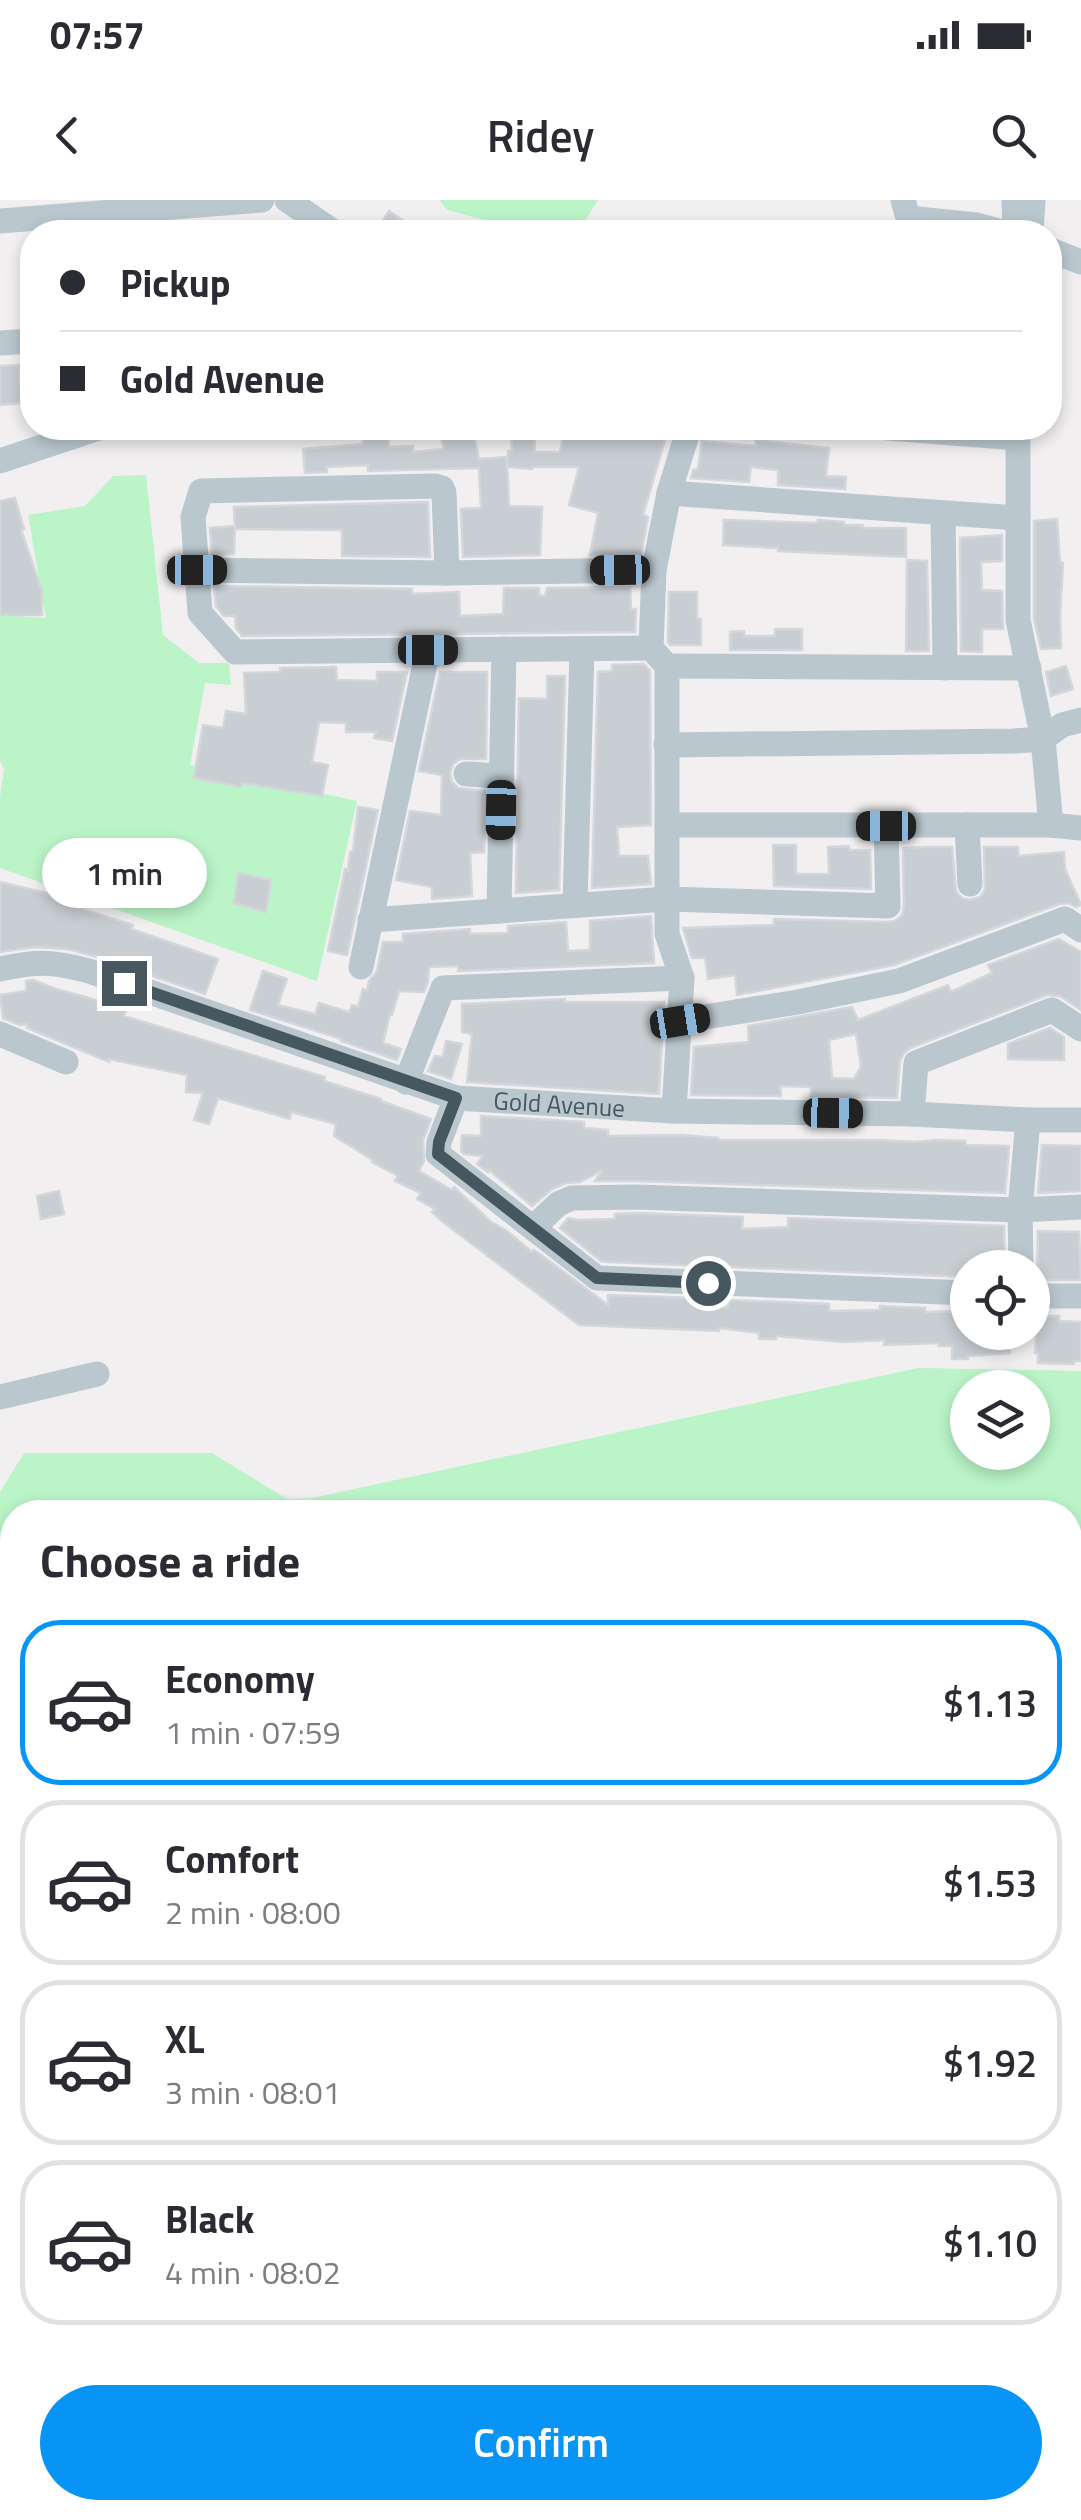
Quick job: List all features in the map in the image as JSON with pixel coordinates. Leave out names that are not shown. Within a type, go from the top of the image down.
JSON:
[{"type":"street","points":[[110,220],[262,200]]},
{"type":"street","points":[[287,200],[316,220]]},
{"type":"street","points":[[903,200],[908,218],[927,220]]},
{"type":"street","points":[[0,460],[61,440]]},
{"type":"street","points":[[674,1110],[682,978],[667,934],[666,745],[654,570],[669,493],[685,440]]},
{"type":"street","points":[[1018,440],[1018,620],[1042,738],[1051,826]]},
{"type":"street","points":[[447,573],[442,488],[201,492],[193,517],[200,614],[235,652],[582,649],[659,657],[1030,668]]},
{"type":"street","points":[[669,493],[1018,518]]},
{"type":"street","points":[[943,512],[945,668]]},
{"type":"street","points":[[197,570],[654,570]]},
{"type":"street","points":[[499,911],[504,649]]},
{"type":"street","points":[[576,906],[582,649]]},
{"type":"street","points":[[361,967],[428,650]]},
{"type":"street","points":[[666,745],[1042,738],[1080,721]]},
{"type":"street","points":[[466,774],[501,776]]},
{"type":"street","points":[[667,826],[1081,828]]},
{"type":"street","points":[[370,920],[667,899],[888,906],[886,826]]},
{"type":"street","points":[[967,826],[970,884]]},
{"type":"street","points":[[680,1021],[899,981],[1065,919],[1081,930]]},
{"type":"street","name":"Gold Avenue","points":[[0,970],[34,962],[89,971],[456,1098],[674,1110],[1081,1120]]},
{"type":"street","points":[[406,1082],[443,988],[682,978]]},
{"type":"street","points":[[912,1114],[916,1063],[1052,1010],[1081,1030]]},
{"type":"street","points":[[0,1034],[66,1062]]},
{"type":"street","points":[[456,1098],[438,1154],[597,1278],[950,1292]]},
{"type":"street","points":[[1021,1250],[1028,1120]]},
{"type":"street","points":[[534,1227],[558,1204],[572,1198],[1020,1210],[1081,1208]]},
{"type":"street","points":[[1050,1296],[1081,1296]]},
{"type":"street","points":[[0,1398],[97,1374]]},
{"type":"green space","points":[[439,200],[598,200],[586,220],[485,220],[447,210]]},
{"type":"green space","points":[[146,475],[163,635],[199,663],[229,663],[231,685],[205,683],[190,765],[357,801],[317,981],[0,868],[4,769],[0,761],[0,615],[46,618],[28,515],[85,506],[113,476]]},
{"type":"green space","points":[[918,1368],[1027,1370],[950,1370],[950,1470],[1050,1470],[1050,1370],[1081,1371],[1081,1500],[0,1500],[0,1492],[24,1453],[212,1453],[287,1499],[312,1498]]},
{"type":"building","points":[[389,211],[402,220],[383,220]]},
{"type":"building","points":[[19,365],[20,403],[0,405],[0,366]]},
{"type":"building","points":[[363,440],[389,440],[389,447],[413,446],[413,452],[444,449],[442,440],[475,440],[479,459],[507,457],[509,506],[542,507],[540,555],[463,557],[461,509],[481,508],[479,468],[368,471],[368,465],[327,467],[327,472],[305,473],[303,449],[363,444]]},
{"type":"building","points":[[512,440],[534,440],[535,452],[560,452],[563,440],[665,440],[643,515],[648,517],[641,554],[590,555],[598,513],[569,505],[579,467],[507,467]]},
{"type":"building","points":[[756,440],[829,448],[826,476],[846,477],[845,489],[778,485],[778,470],[751,467],[749,482],[691,478],[693,470],[698,469],[702,441],[756,446]]},
{"type":"building","points":[[15,498],[24,529],[21,530],[42,591],[42,615],[0,615],[0,501]]},
{"type":"building","points":[[428,502],[430,557],[342,556],[342,530],[235,529],[234,507]]},
{"type":"building","points":[[1057,519],[1063,563],[1061,648],[1041,649],[1034,618],[1034,521]]},
{"type":"building","points":[[724,520],[818,520],[863,528],[906,528],[906,557],[723,545]]},
{"type":"building","points":[[235,526],[234,554],[212,554],[210,528]]},
{"type":"building","points":[[1002,535],[1002,561],[981,562],[982,590],[1002,591],[1003,629],[982,629],[982,652],[961,651],[960,538]]},
{"type":"building","points":[[907,560],[927,561],[929,651],[906,651]]},
{"type":"building","points":[[214,586],[412,589],[412,594],[459,592],[460,616],[503,614],[504,588],[539,588],[539,595],[545,596],[547,588],[630,587],[631,609],[636,609],[635,632],[242,636],[236,628],[235,616],[224,616],[216,606]]},
{"type":"building","points":[[669,592],[697,592],[701,645],[668,642]]},
{"type":"building","points":[[775,629],[802,629],[802,650],[730,650],[730,632],[775,636]]},
{"type":"building","points":[[644,664],[650,671],[651,825],[617,827],[619,856],[648,856],[651,884],[592,888],[598,672],[612,671],[612,665]]},
{"type":"building","points":[[1066,666],[1073,689],[1051,696],[1046,672]]},
{"type":"building","points":[[336,667],[337,680],[377,681],[377,672],[407,672],[392,741],[374,738],[376,732],[346,732],[346,723],[319,722],[312,762],[328,765],[322,796],[194,778],[203,725],[223,728],[226,711],[246,714],[244,673]]},
{"type":"building","points":[[440,672],[487,672],[486,759],[460,759],[453,764],[450,774],[458,788],[485,791],[484,852],[470,853],[472,896],[432,899],[432,887],[396,880],[410,811],[441,815],[442,775],[419,771]]},
{"type":"building","points":[[547,676],[565,676],[559,890],[516,893],[519,698],[547,699]]},
{"type":"building","points":[[358,807],[378,810],[347,955],[328,951],[345,869],[348,870],[353,852]]},
{"type":"building","points":[[773,845],[796,845],[796,874],[829,874],[828,847],[870,850],[871,889],[774,886]]},
{"type":"building","points":[[952,847],[956,892],[962,898],[980,897],[985,890],[984,847],[1018,847],[1018,856],[1064,852],[1065,869],[1081,905],[1059,904],[894,965],[737,995],[735,975],[708,979],[705,958],[692,958],[683,928],[774,925],[774,919],[895,921],[904,906],[903,848]]},
{"type":"building","points":[[238,873],[271,880],[266,912],[234,903]]},
{"type":"building","points":[[0,882],[67,898],[66,904],[133,925],[131,929],[218,959],[205,994],[68,949],[34,947],[0,952]]},
{"type":"building","points":[[651,916],[654,963],[458,971],[458,966],[429,967],[424,992],[399,991],[390,1014],[383,1043],[401,1049],[397,1060],[250,1010],[263,971],[287,979],[278,1005],[315,1014],[319,1003],[349,1012],[352,1005],[358,1007],[363,989],[367,991],[377,971],[383,942],[403,942],[403,934],[470,929],[470,934],[508,933],[508,926],[566,922],[568,951],[590,950],[590,921]]},
{"type":"building","points":[[1059,939],[1081,952],[1081,1010],[1060,996],[1047,995],[910,1048],[900,1061],[897,1098],[811,1096],[811,1087],[780,1086],[781,1096],[691,1095],[694,1047],[749,1042],[748,1026],[852,1007],[858,1020],[948,985],[951,992],[992,973],[988,965]],"holes":[[[856,1034],[861,1066],[854,1079],[832,1078],[829,1040]]]},
{"type":"building","points":[[26,981],[107,1003],[110,995],[129,1002],[124,1016],[325,1077],[324,1081],[431,1119],[423,1140],[424,1161],[419,1171],[452,1190],[454,1187],[490,1221],[608,1305],[608,1295],[696,1298],[696,1305],[728,1307],[728,1300],[829,1304],[829,1311],[880,1310],[880,1306],[925,1308],[925,1312],[950,1311],[950,1346],[776,1336],[759,1339],[759,1333],[719,1328],[579,1325],[443,1222],[432,1212],[435,1209],[417,1199],[421,1193],[395,1181],[398,1176],[334,1136],[336,1124],[291,1112],[290,1119],[218,1098],[209,1124],[194,1120],[203,1093],[186,1092],[187,1075],[109,1062],[27,1028],[27,1024],[3,1018],[0,995],[26,991]]},
{"type":"building","points":[[565,999],[664,1002],[659,1094],[467,1082],[472,1034],[462,1032],[462,1004]]},
{"type":"building","points":[[1050,1028],[1064,1037],[1064,1060],[1008,1059],[1008,1044]]},
{"type":"building","points":[[446,1041],[462,1044],[451,1079],[428,1071],[435,1056],[443,1057]]},
{"type":"building","points":[[481,1116],[584,1122],[584,1128],[608,1130],[608,1136],[938,1140],[1009,1146],[1005,1193],[595,1181],[603,1170],[580,1182],[552,1189],[532,1206],[477,1164],[483,1156],[461,1151],[462,1135],[481,1136]]},
{"type":"building","points":[[1042,1145],[1081,1146],[1081,1191],[1038,1193]]},
{"type":"building","points":[[59,1191],[64,1214],[41,1219],[37,1196]]},
{"type":"building","points":[[615,1214],[743,1217],[742,1229],[788,1227],[788,1218],[1004,1226],[1005,1250],[950,1250],[950,1276],[610,1262],[601,1261],[560,1228],[568,1218],[615,1219]]},
{"type":"building","points":[[1038,1231],[1079,1232],[1081,1280],[1050,1280],[1050,1250],[1038,1250]]},
{"type":"building","points":[[1050,1316],[1059,1316],[1059,1321],[1081,1322],[1081,1361],[1038,1363],[1035,1353],[1050,1350]]},
{"type":"building","points":[[952,1350],[1010,1350],[1010,1353],[952,1359]]},
{"type":"route","points":[[124,983],[456,1098],[438,1154],[597,1278],[708,1283]]}]
